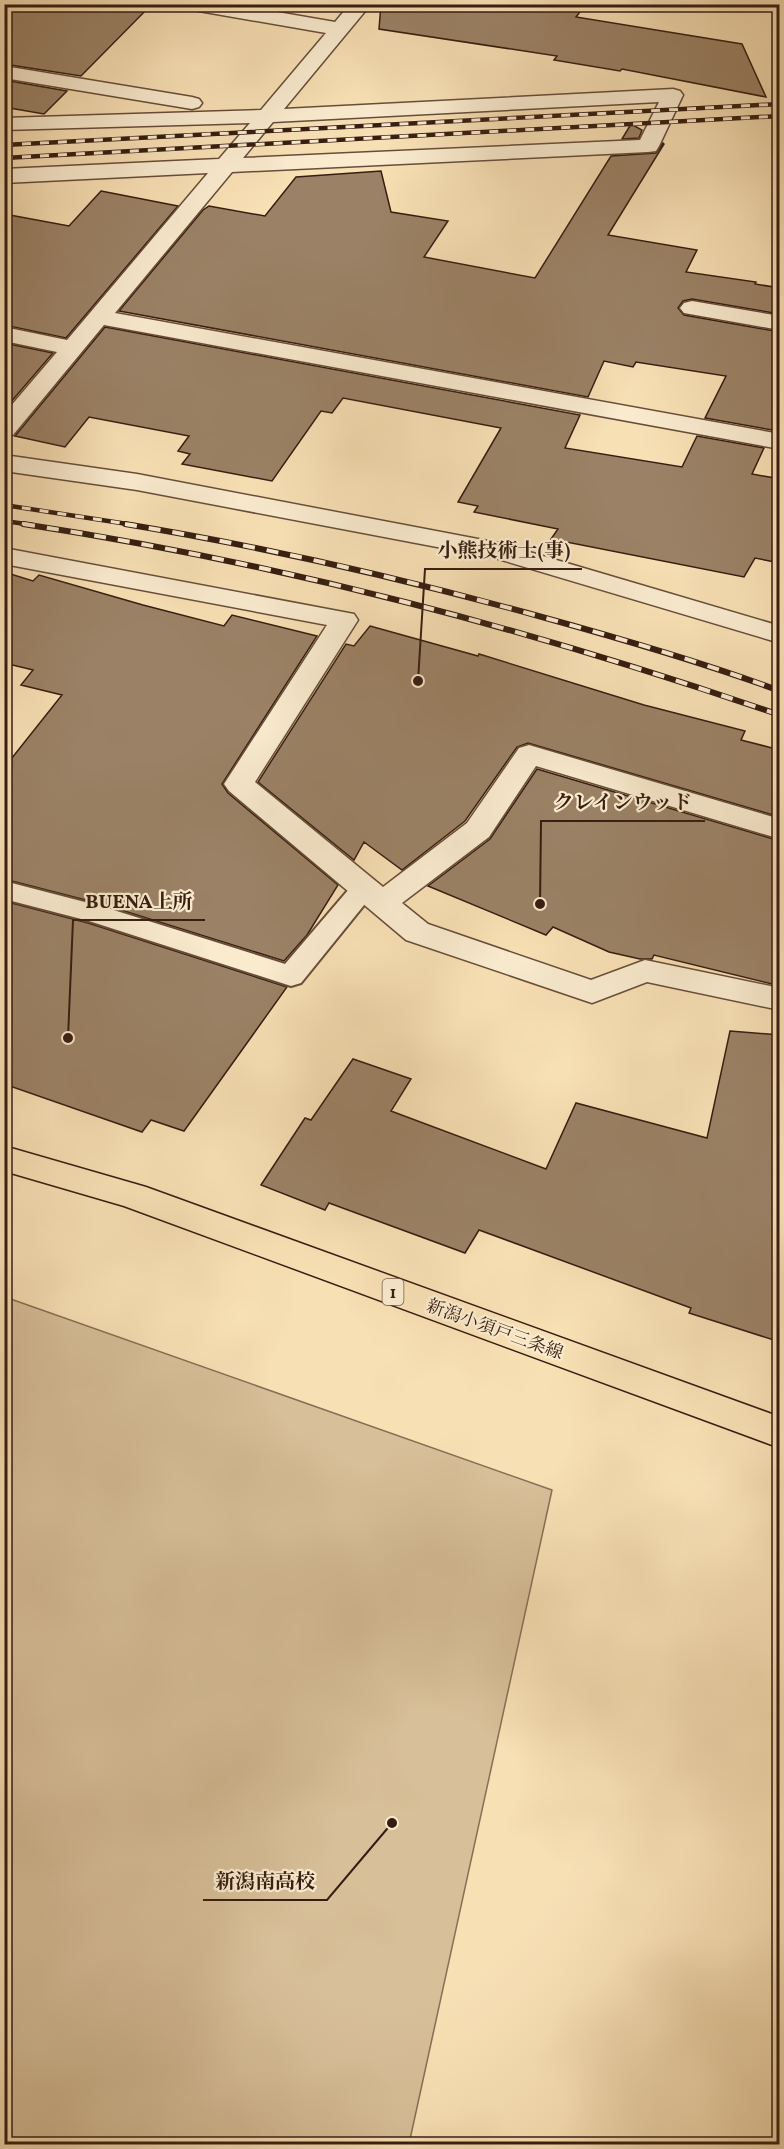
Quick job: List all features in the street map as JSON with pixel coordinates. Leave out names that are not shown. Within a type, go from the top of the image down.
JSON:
[{"type":"main road","name":"新潟小須戸三条線","points":[[4,1158],[134,1196],[780,1433]]},
{"type":"street","points":[[194,4],[340,29]]},
{"type":"street","points":[[4,430],[361,4]]},
{"type":"street","points":[[4,72],[267,116]]},
{"type":"street","points":[[4,124],[267,116],[673,94],[648,147],[224,168],[4,176]]},
{"type":"street","points":[[692,308],[780,323]]},
{"type":"street","points":[[99,317],[780,442]]},
{"type":"street","points":[[4,334],[73,348]]},
{"type":"street","points":[[4,463],[137,482],[499,550],[780,635]]},
{"type":"street","points":[[4,556],[344,620],[239,784],[417,932],[592,992],[645,971],[780,999]]},
{"type":"street","points":[[373,895],[478,830],[529,754],[780,829]]},
{"type":"lane","points":[[4,890],[95,912],[291,976],[373,895]]},
{"type":"shaded area","points":[[5,1297],[552,1490],[409,2144],[5,2144]]},
{"type":"building","points":[[4,4],[152,4],[81,76],[4,64]]},
{"type":"building","points":[[381,4],[586,4],[576,17],[742,44],[766,97],[622,69],[620,71],[554,60],[557,56],[379,29]]},
{"type":"building","points":[[4,80],[67,91],[44,114],[4,107]]},
{"type":"building","points":[[631,124],[642,130],[639,138],[622,139]]},
{"type":"building","points":[[663,143],[608,235],[697,250],[686,272],[756,282],[755,284],[780,288],[780,314],[692,299],[683,301],[678,308],[684,315],[780,332],[780,413],[772,430],[705,418],[726,376],[636,362],[633,367],[604,361],[588,397],[119,311],[203,210],[209,206],[265,216],[296,177],[381,171],[391,212],[448,221],[424,257],[535,278],[611,156],[656,153]]},
{"type":"building","points":[[101,191],[178,206],[66,338],[4,325],[4,214],[69,226]]},
{"type":"building","points":[[105,327],[580,415],[565,448],[682,467],[697,436],[764,448],[752,474],[780,479],[780,563],[755,558],[744,577],[551,539],[558,529],[474,512],[478,506],[458,502],[501,428],[343,398],[332,413],[321,411],[272,481],[182,464],[190,454],[178,451],[189,436],[89,417],[65,447],[15,436]]},
{"type":"building","points":[[4,343],[53,353],[4,410]]},
{"type":"building","points":[[4,572],[33,581],[39,575],[224,626],[232,615],[317,636],[222,784],[228,793],[338,885],[307,935],[284,961],[105,905],[4,879],[4,768],[62,695],[21,685],[33,670],[4,663]]},
{"type":"building","points":[[370,626],[478,656],[479,654],[644,705],[745,731],[741,740],[780,750],[780,817],[528,743],[517,747],[465,821],[402,870],[364,842],[354,860],[258,782],[346,644],[354,646]]},
{"type":"building","points":[[537,769],[780,841],[780,986],[654,955],[652,959],[640,959],[609,952],[553,927],[546,935],[428,886],[490,839]]},
{"type":"building","points":[[4,901],[88,923],[287,987],[184,1131],[151,1120],[142,1132],[4,1084]]},
{"type":"building","points":[[730,1031],[780,1035],[780,1342],[689,1313],[691,1308],[479,1230],[465,1253],[329,1203],[325,1210],[261,1185],[305,1118],[311,1120],[353,1059],[411,1079],[391,1111],[546,1169],[576,1103],[707,1138]]},
{"type":"railway","points":[[4,145],[780,104]]},
{"type":"railway","points":[[4,158],[780,116]]},
{"type":"railway","points":[[4,505],[134,525]]},
{"type":"railway","points":[[4,521],[33,525]]},
{"type":"railway","points":[[23,524],[217,559],[406,602],[593,654],[780,715]]},
{"type":"railway","points":[[125,524],[283,554],[439,590],[632,642],[780,691]]},
{"type":"place","name":"小熊技術士(事)","points":[[418,681]]},
{"type":"place","name":"クレインウッド","points":[[540,904]]},
{"type":"place","name":"BUENA上所","points":[[68,1038]]},
{"type":"place","name":"新潟南高校","points":[[392,1823]]}]
